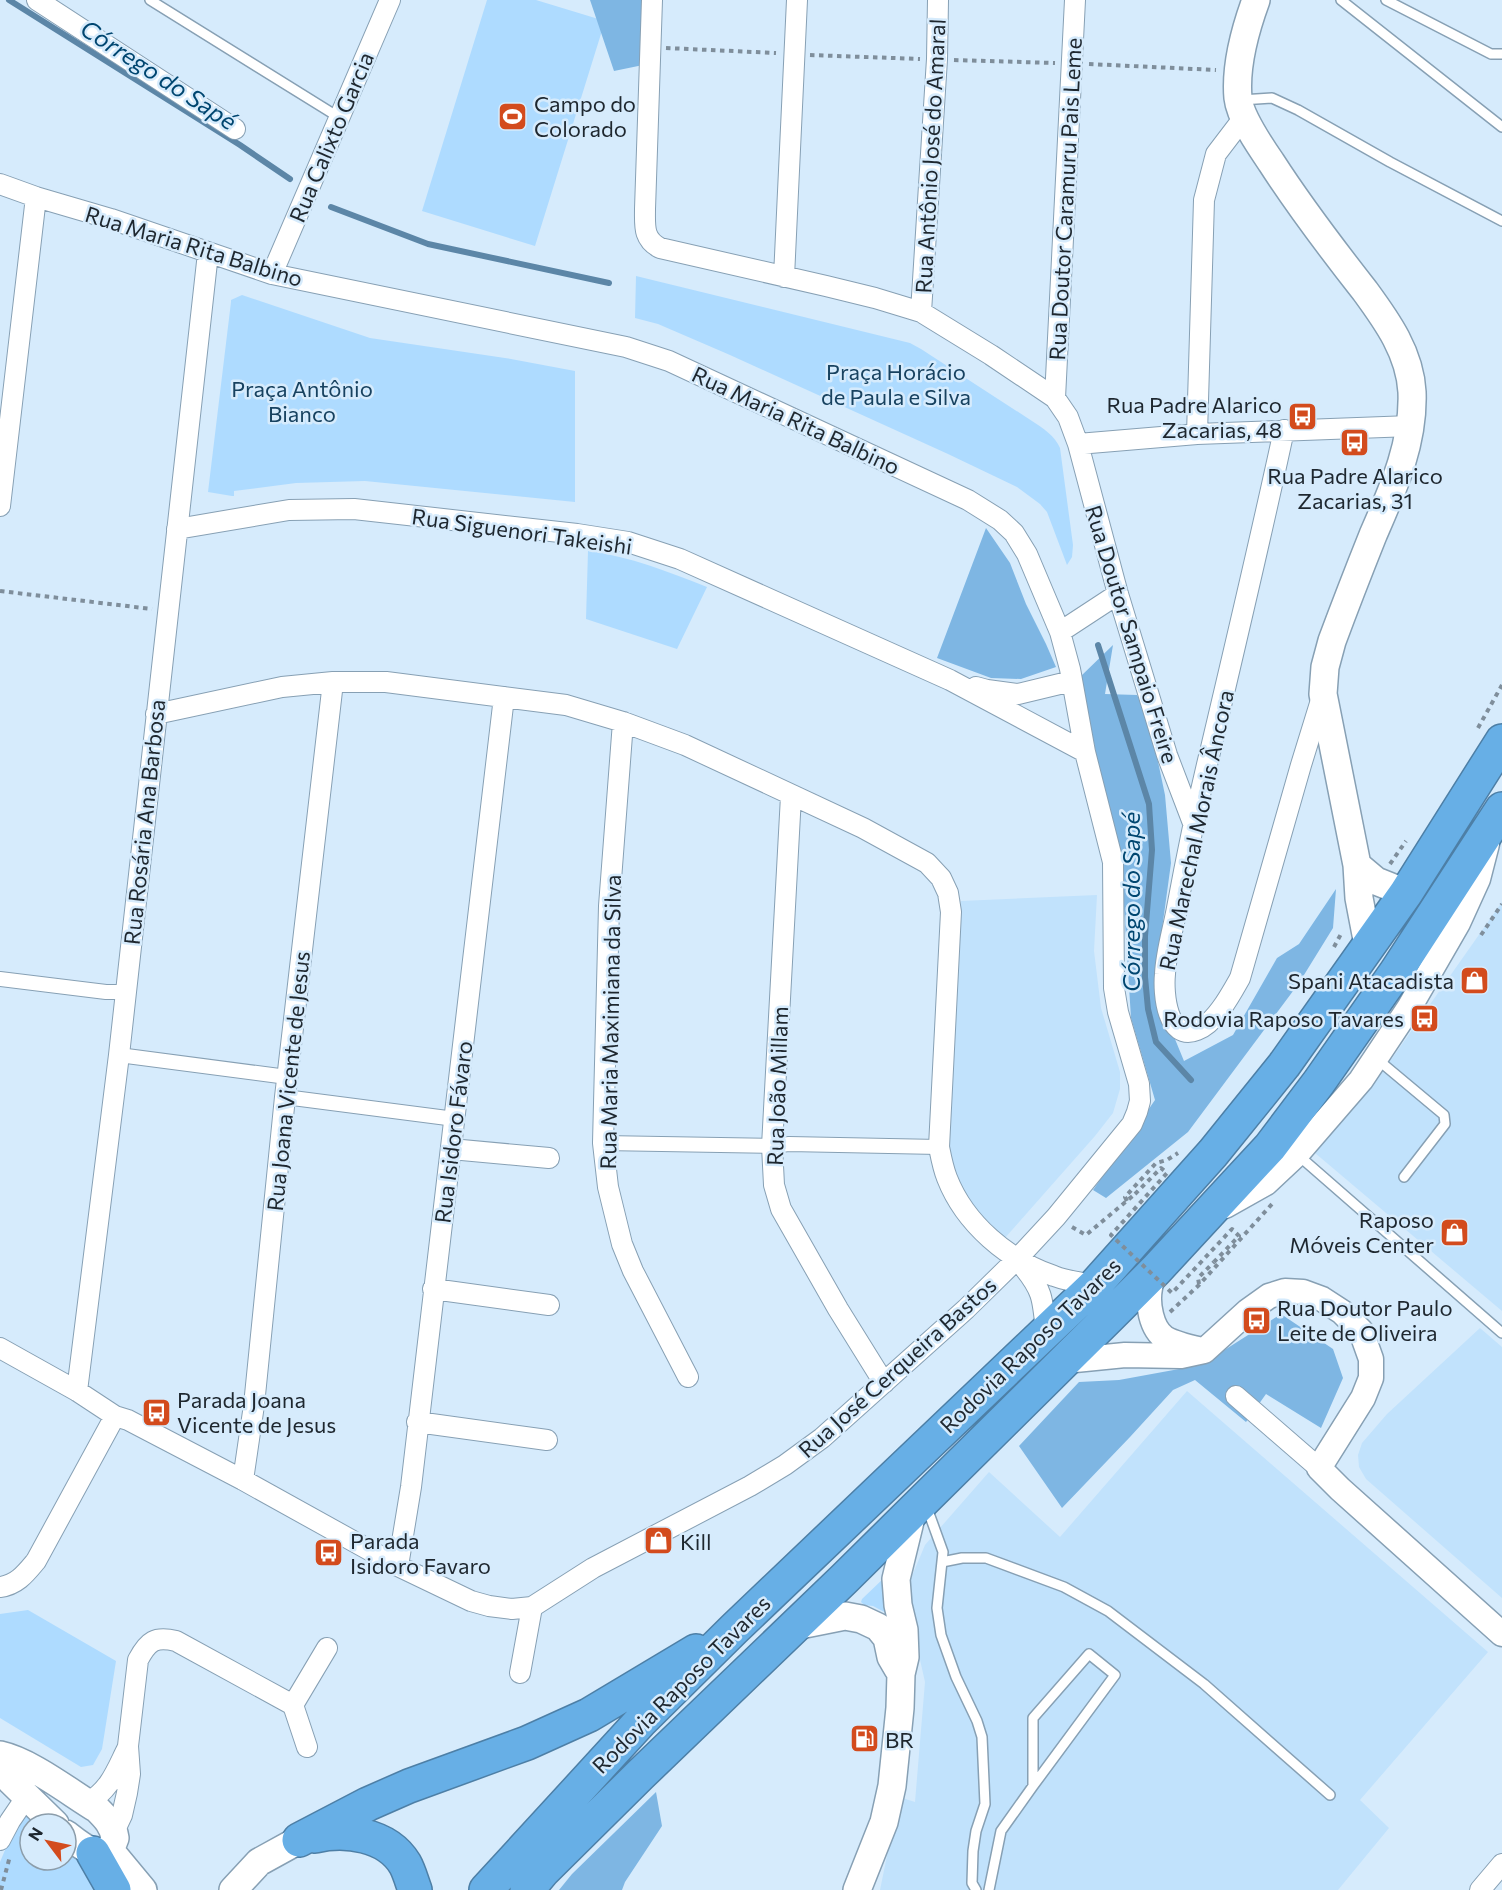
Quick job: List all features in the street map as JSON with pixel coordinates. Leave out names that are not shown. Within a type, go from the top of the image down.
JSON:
[{"type":"highway","name":"Rodovia Raposo Tavares","points":[[486,1890],[640,1722],[734,1629],[1095,1285],[1213,1153],[1284,1065],[1406,893],[1488,738]]},
{"type":"highway","name":"Rodovia Raposo Tavares","points":[[527,1890],[543,1871],[640,1775],[795,1626],[1156,1270],[1270,1147],[1396,972],[1497,816]]},
{"type":"highway","points":[[299,1840],[368,1804],[409,1786],[527,1743],[589,1715],[734,1629]]},
{"type":"highway","points":[[299,1840],[323,1834],[350,1833],[369,1837],[389,1847],[404,1863],[415,1890]]},
{"type":"highway","points":[[105,1844],[114,1890]]},
{"type":"main road","points":[[1256,0],[1250,16],[1238,74],[1241,108],[1254,137],[1299,206],[1386,320],[1399,342],[1407,364],[1412,390],[1412,426],[1401,466],[1332,641],[1325,667],[1323,694],[1363,871],[1359,898],[1368,945]]},
{"type":"main road","points":[[1363,871],[1384,886],[1406,893]]},
{"type":"main road","points":[[857,1890],[884,1822],[892,1785],[901,1674],[905,1657],[904,1630],[898,1605],[896,1579],[918,1504]]},
{"type":"main road","points":[[795,1626],[845,1616],[861,1619],[878,1628],[887,1638],[891,1657],[901,1674]]},
{"type":"main road","points":[[0,1755],[24,1764],[97,1809],[107,1819],[105,1844],[143,1890]]},
{"type":"main road","points":[[0,1766],[10,1780],[43,1812]]},
{"type":"main road","points":[[27,1796],[33,1789],[51,1780]]},
{"type":"main road","points":[[233,1890],[259,1862],[299,1840]]},
{"type":"main road","points":[[78,1844],[83,1848],[105,1844]]},
{"type":"street","points":[[37,0],[235,129]]},
{"type":"street","points":[[652,0],[645,226],[648,239],[653,244],[660,248],[875,298],[921,312],[1055,398]]},
{"type":"street","points":[[784,277],[797,0]]},
{"type":"street","name":"Rua Antônio José do Amaral","points":[[921,312],[937,59],[938,0]]},
{"type":"street","name":"Rua Doutor Caramuru Pais Leme","points":[[1055,398],[1075,0]]},
{"type":"street","name":"Rua Calixto Garcia","points":[[272,274],[340,118],[385,2]]},
{"type":"street","points":[[1197,434],[1204,200],[1216,154],[1241,108]]},
{"type":"street","name":"Rua Maria Rita Balbino","points":[[0,184],[272,274],[626,347],[669,361],[968,500],[1000,520],[1014,533],[1027,554],[1060,632],[1072,681],[1085,752],[1113,862],[1114,988],[1118,1012],[1139,1084],[1140,1101]]},
{"type":"street","points":[[0,506],[36,197]]},
{"type":"street","name":"Rua Rosária Ana Barbosa","points":[[77,1391],[119,1055],[208,253]]},
{"type":"street","name":"Rua Doutor Sampaio Freire","points":[[1055,398],[1068,417],[1078,444],[1118,594],[1167,755],[1193,823]]},
{"type":"street","points":[[1078,444],[1197,434],[1412,426]]},
{"type":"street","name":"Rua Marechal Morais Âncora","points":[[1284,430],[1193,823],[1165,974],[1166,1000],[1170,1017],[1176,1027],[1187,1032],[1197,1030],[1209,1022],[1226,1001],[1240,978],[1323,694]]},
{"type":"street","name":"Rua Siguenori Takeishi","points":[[177,529],[289,510],[354,509],[577,534],[628,542],[680,559],[950,680],[1085,752]]},
{"type":"street","points":[[1060,632],[1118,594]]},
{"type":"street","name":"Rua Siguenori Takeishi","points":[[950,680],[987,690],[1018,694],[1072,681]]},
{"type":"street","points":[[156,714],[282,687],[333,682],[386,682],[566,705],[623,722],[685,746],[864,828],[927,863],[941,878],[948,892],[951,912],[939,1147],[947,1178],[960,1203],[982,1231],[1017,1259],[1035,1281],[1043,1300],[1046,1333]]},
{"type":"street","name":"Rua Joana Vicente de Jesus","points":[[243,1480],[254,1405],[287,1077],[333,682]]},
{"type":"street","name":"Rua Isidoro Fávaro","points":[[398,1566],[411,1487],[504,697]]},
{"type":"street","name":"Rua Maria Maximiana da Silva","points":[[623,722],[609,906],[603,1143],[608,1187],[622,1244],[633,1271],[688,1377]]},
{"type":"street","name":"Rua João Millam","points":[[791,796],[772,1146],[774,1185],[781,1209],[838,1309],[884,1383]]},
{"type":"street","points":[[1204,1218],[1266,1183],[1297,1154],[1361,1080],[1409,1008],[1458,923],[1478,879],[1497,816]]},
{"type":"street","points":[[0,979],[106,992],[126,992]]},
{"type":"street","points":[[119,1055],[287,1077]]},
{"type":"street","points":[[285,1097],[455,1119]]},
{"type":"street","name":"Rua José Cerqueira Bastos","points":[[532,1606],[593,1568],[750,1486],[785,1465],[822,1438],[966,1310],[1017,1259],[1056,1217],[1132,1124],[1140,1101]]},
{"type":"street","points":[[603,1143],[939,1147]]},
{"type":"street","points":[[451,1149],[549,1158]]},
{"type":"street","points":[[1017,1259],[1053,1276],[1095,1285]]},
{"type":"street","points":[[1156,1270],[1150,1289],[1150,1305],[1155,1325],[1164,1337],[1204,1351]]},
{"type":"street","points":[[433,1289],[549,1305]]},
{"type":"street","points":[[1065,1361],[1125,1355],[1181,1356],[1204,1351],[1248,1311],[1269,1296],[1285,1291],[1303,1292],[1322,1299],[1342,1312],[1361,1332],[1371,1359],[1371,1378],[1363,1398],[1319,1468]]},
{"type":"street","points":[[0,1348],[77,1391],[115,1416],[243,1480],[398,1566],[471,1601],[512,1609],[532,1606],[520,1673]]},
{"type":"street","points":[[1236,1396],[1502,1634]]},
{"type":"street","points":[[0,1587],[22,1579],[36,1561],[115,1416]]},
{"type":"street","points":[[417,1422],[547,1440]]},
{"type":"street","points":[[105,1844],[122,1815],[127,1793],[130,1774],[128,1746],[138,1660],[144,1650],[156,1640],[164,1638],[176,1641],[293,1705],[307,1747]]},
{"type":"street","points":[[293,1705],[327,1648]]},
{"type":"street","points":[[87,1803],[99,1796],[108,1786],[128,1746]]},
{"type":"street","points":[[0,1840],[9,1821],[27,1796]]},
{"type":"street","points":[[1480,1890],[1502,1864]]},
{"type":"lane","points":[[150,0],[340,118]]},
{"type":"lane","points":[[1341,0],[1502,127]]},
{"type":"lane","points":[[1386,0],[1491,54],[1502,54]]},
{"type":"lane","points":[[1241,108],[1272,98],[1502,221]]},
{"type":"lane","points":[[1376,1058],[1444,1114],[1445,1124],[1404,1177]]},
{"type":"lane","points":[[1297,1154],[1502,1333]]},
{"type":"lane","points":[[918,1504],[943,1552],[937,1608],[941,1635],[982,1737],[985,1804],[973,1851],[972,1883],[976,1890]]},
{"type":"lane","points":[[942,1562],[962,1558],[986,1558],[1064,1587],[1108,1611],[1204,1684],[1330,1795]]},
{"type":"lane","points":[[989,1890],[1001,1832],[1115,1675],[1089,1654],[1033,1718],[1033,1786]]},
{"type":"path","points":[[0,591],[167,611]]},
{"type":"path","points":[[1488,738],[1502,685]]},
{"type":"path","points":[[1363,871],[1389,866],[1408,839]]},
{"type":"path","points":[[1480,935],[1502,904]]},
{"type":"path","points":[[1330,955],[1342,934],[1343,922]]},
{"type":"path","points":[[1126,1201],[1125,1197],[1156,1163],[1167,1160],[1183,1150]]},
{"type":"path","points":[[1056,1217],[1086,1235],[1135,1194],[1161,1168],[1167,1173],[1111,1235],[1172,1293],[1232,1229],[1239,1236],[1198,1278],[1199,1285]]},
{"type":"path","points":[[1155,1325],[1199,1285],[1279,1197]]},
{"type":"shaded area","points":[[590,0],[645,0],[643,65],[614,71]]},
{"type":"shaded area","points":[[986,528],[1010,563],[1026,604],[1056,667],[1021,679],[991,678],[937,658]]},
{"type":"shaded area","points":[[1113,645],[1105,694],[1137,695],[1148,714],[1165,795],[1171,863],[1154,988],[1184,1061],[1233,1035],[1277,958],[1299,944],[1336,889],[1333,928],[1299,983],[1188,1132],[1106,1198],[1093,1190],[1155,1100],[1131,1018],[1123,892],[1081,676]]},
{"type":"shaded area","points":[[1097,895],[1094,951],[1101,1008],[1120,1072],[1120,1089],[1113,1113],[1004,1239],[975,1209],[960,1184],[946,1153],[961,901]]},
{"type":"shaded area","name":"Raposo Móveis Center","points":[[1502,902],[1502,1311],[1315,1153],[1393,1057]]},
{"type":"shaded area","points":[[1281,1314],[1333,1349],[1343,1378],[1321,1428],[1266,1394],[1246,1422],[1195,1380],[1173,1390],[1062,1508],[1019,1446],[1079,1382],[1119,1380],[1201,1365]]},
{"type":"shaded area","points":[[1480,1328],[1502,1347],[1502,1598],[1366,1479],[1359,1467],[1358,1455],[1362,1443],[1387,1414]]},
{"type":"shaded area","points":[[1187,1391],[1488,1652],[1360,1800],[1389,1828],[1338,1890],[880,1890],[899,1797],[915,1802],[925,1682],[912,1624],[909,1583],[925,1545],[989,1472],[1060,1537]]},
{"type":"shaded area","points":[[656,1792],[662,1826],[622,1890],[559,1890],[572,1874]]},
{"type":"green space","name":"Campo do Colorado","points":[[487,0],[536,0],[605,21],[535,246],[422,211]]},
{"type":"green space","name":"Praça Horácio de Paula e Silva","points":[[636,276],[910,343],[1044,429],[1060,448],[1073,545],[1072,557],[1067,565],[1047,512],[1017,487],[730,355],[658,324],[635,318]]},
{"type":"green space","name":"Praça Antônio Bianco","points":[[242,295],[370,338],[575,371],[575,502],[365,481],[296,483],[234,491],[234,496],[208,492],[231,300]]},
{"type":"green space","points":[[588,551],[634,561],[707,587],[677,649],[586,619]]},
{"type":"green space","points":[[884,1578],[890,1615],[861,1602]]},
{"type":"green space","points":[[28,1610],[116,1661],[102,1749],[93,1765],[81,1767],[0,1718],[0,1614]]},
{"type":"green space","points":[[18,1825],[18,1872],[78,1872],[78,1853],[111,1890],[0,1890],[0,1862],[13,1831]]},
{"type":"waterway","name":"Córrego do Sapé","points":[[9,0],[240,145],[290,179]]},
{"type":"waterway","name":"Córrego do Sapé","points":[[331,207],[428,244],[609,283]]},
{"type":"waterway","name":"Córrego do Sapé","points":[[1098,645],[1149,804],[1152,850],[1145,936],[1148,1009],[1156,1042],[1191,1080]]},
{"type":"place","name":"Campo do Colorado","points":[[513,116]]},
{"type":"place","name":"Rua Padre Alarico Zacarias, 48","points":[[1303,417]]},
{"type":"place","name":"Rua Padre Alarico Zacarias, 31","points":[[1355,443]]},
{"type":"place","name":"Spani Atacadista","points":[[1475,980]]},
{"type":"place","name":"Rodovia Raposo Tavares","points":[[1425,1018]]},
{"type":"place","name":"Raposo Móveis Center","points":[[1455,1232]]},
{"type":"place","name":"Rua Doutor Paulo Leite de Oliveira","points":[[1256,1320]]},
{"type":"place","name":"Parada Joana Vicente de Jesus","points":[[156,1412]]},
{"type":"place","name":"Kill","points":[[659,1541]]},
{"type":"place","name":"Parada Isidoro Favaro","points":[[329,1553]]},
{"type":"place","name":"BR","points":[[864,1739]]}]
